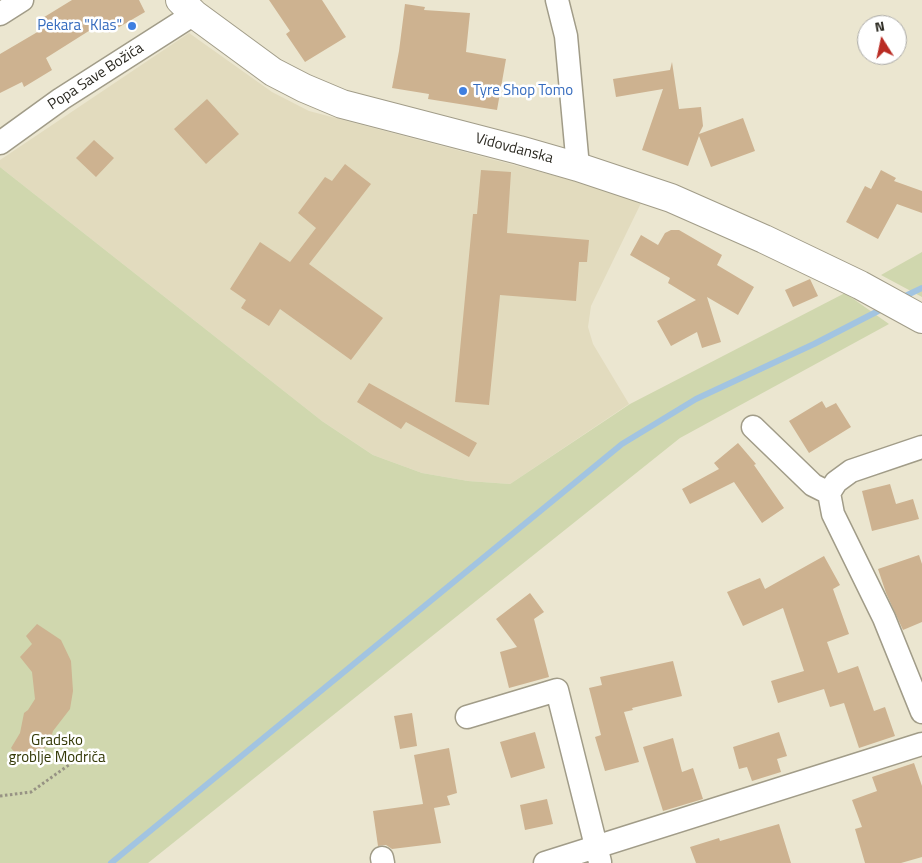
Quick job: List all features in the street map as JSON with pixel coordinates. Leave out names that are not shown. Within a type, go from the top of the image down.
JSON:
[{"type":"main road","name":"Vidovdanska","points":[[187,7],[273,72],[342,104],[519,150],[578,167],[671,198],[706,212],[860,285],[922,319]]},
{"type":"street","points":[[0,14],[22,0]]},
{"type":"street","points":[[557,0],[566,36],[578,167]]},
{"type":"street","name":"Popa Save Božića","points":[[0,143],[187,7]]},
{"type":"street","points":[[753,427],[813,485],[829,493]]},
{"type":"street","points":[[922,447],[851,471],[836,482],[829,493],[833,514],[884,618],[922,712]]},
{"type":"street","points":[[467,717],[557,690],[599,855]]},
{"type":"street","points":[[546,863],[599,855],[922,744]]},
{"type":"path","points":[[0,796],[31,792],[73,762]]},
{"type":"shaded area","points":[[189,33],[272,92],[309,111],[643,199],[591,306],[588,327],[593,344],[629,404],[510,484],[468,481],[422,473],[373,455],[322,421],[0,167],[0,160]]},
{"type":"green space","name":"Gradsko groblje Modriča","points":[[0,167],[322,421],[373,455],[422,473],[468,481],[510,484],[630,404],[845,293],[889,324],[680,438],[148,863],[0,863]]},
{"type":"green space","points":[[922,252],[922,297],[881,275]]},
{"type":"building","points":[[72,0],[139,0],[145,12],[109,33],[103,22],[46,58],[52,70],[24,87],[22,82],[0,93],[0,54],[46,27],[41,19]]},
{"type":"building","points":[[269,0],[322,0],[346,37],[305,62],[286,34],[290,31]]},
{"type":"building","points":[[405,4],[425,7],[424,10],[470,13],[466,52],[506,59],[497,110],[428,99],[429,94],[392,88]]},
{"type":"building","points":[[672,62],[679,109],[701,107],[703,126],[699,134],[743,118],[755,151],[711,167],[699,136],[688,166],[642,150],[663,89],[616,97],[613,79],[670,70]]},
{"type":"building","points":[[207,99],[239,134],[206,164],[174,129]]},
{"type":"building","points":[[94,140],[114,158],[96,177],[76,158]]},
{"type":"building","points":[[345,164],[371,184],[309,264],[383,318],[351,360],[280,309],[269,326],[241,308],[246,300],[230,289],[260,242],[290,262],[316,228],[298,213],[325,177],[332,181]]},
{"type":"building","points":[[481,170],[511,172],[507,233],[589,240],[587,262],[579,262],[576,301],[500,295],[489,405],[455,402],[473,214],[477,214]]},
{"type":"building","points":[[881,170],[896,178],[894,181],[922,191],[922,213],[897,204],[878,239],[846,222],[865,186],[871,189]]},
{"type":"building","points":[[671,230],[679,230],[722,255],[717,265],[754,287],[738,315],[707,297],[721,342],[702,348],[697,332],[671,346],[657,321],[696,300],[668,283],[670,278],[630,255],[641,235],[658,245],[665,233]]},
{"type":"building","points":[[810,279],[818,296],[793,307],[785,290]]},
{"type":"building","points":[[369,383],[477,443],[469,457],[406,422],[401,429],[357,402]]},
{"type":"building","points":[[822,401],[826,408],[836,403],[851,427],[809,453],[789,421]]},
{"type":"building","points":[[738,443],[756,464],[754,465],[784,508],[762,523],[734,482],[690,504],[682,489],[719,469],[714,463]]},
{"type":"building","points":[[890,484],[896,504],[913,499],[919,519],[872,531],[862,491]]},
{"type":"building","points":[[919,555],[922,564],[922,622],[903,630],[886,593],[878,569]]},
{"type":"building","points":[[824,556],[840,585],[833,589],[849,634],[827,642],[838,673],[858,666],[874,711],[885,707],[895,736],[859,748],[844,703],[830,707],[824,689],[778,703],[771,681],[804,671],[783,608],[743,626],[727,592],[760,578],[765,589]]},
{"type":"building","points":[[530,593],[544,612],[534,619],[549,677],[509,688],[500,652],[517,647],[496,619]]},
{"type":"building","points":[[37,624],[61,640],[71,661],[73,691],[70,709],[53,731],[50,741],[40,754],[23,762],[11,748],[20,733],[24,713],[35,699],[32,672],[20,657],[32,644],[26,636]]},
{"type":"building","points":[[673,661],[682,696],[632,708],[633,710],[624,712],[639,762],[605,771],[595,737],[601,735],[589,688],[602,685],[600,677]]},
{"type":"building","points":[[412,713],[417,746],[400,749],[394,716]]},
{"type":"building","points":[[535,732],[545,768],[511,778],[500,742]]},
{"type":"building","points":[[779,732],[787,756],[777,759],[781,772],[752,781],[747,767],[739,769],[733,747]]},
{"type":"building","points":[[673,738],[682,772],[693,768],[703,799],[663,811],[643,747]]},
{"type":"building","points":[[449,748],[457,793],[447,796],[450,805],[434,808],[441,843],[392,849],[386,845],[378,846],[373,811],[423,804],[414,755]]},
{"type":"building","points":[[914,763],[922,786],[922,857],[901,863],[865,863],[855,829],[862,827],[852,800],[877,791],[872,777]]},
{"type":"building","points":[[547,799],[553,824],[525,830],[520,805]]},
{"type":"building","points":[[779,824],[791,863],[696,863],[690,847],[719,838],[720,841]]},
{"type":"waterway","points":[[901,298],[922,288]]},
{"type":"waterway","points":[[111,863],[622,444],[696,399],[814,344],[884,308]]},
{"type":"place","name":"Pekara \"Klas\"","points":[[132,26]]},
{"type":"place","name":"Tyre Shop Tomo","points":[[463,91]]}]
